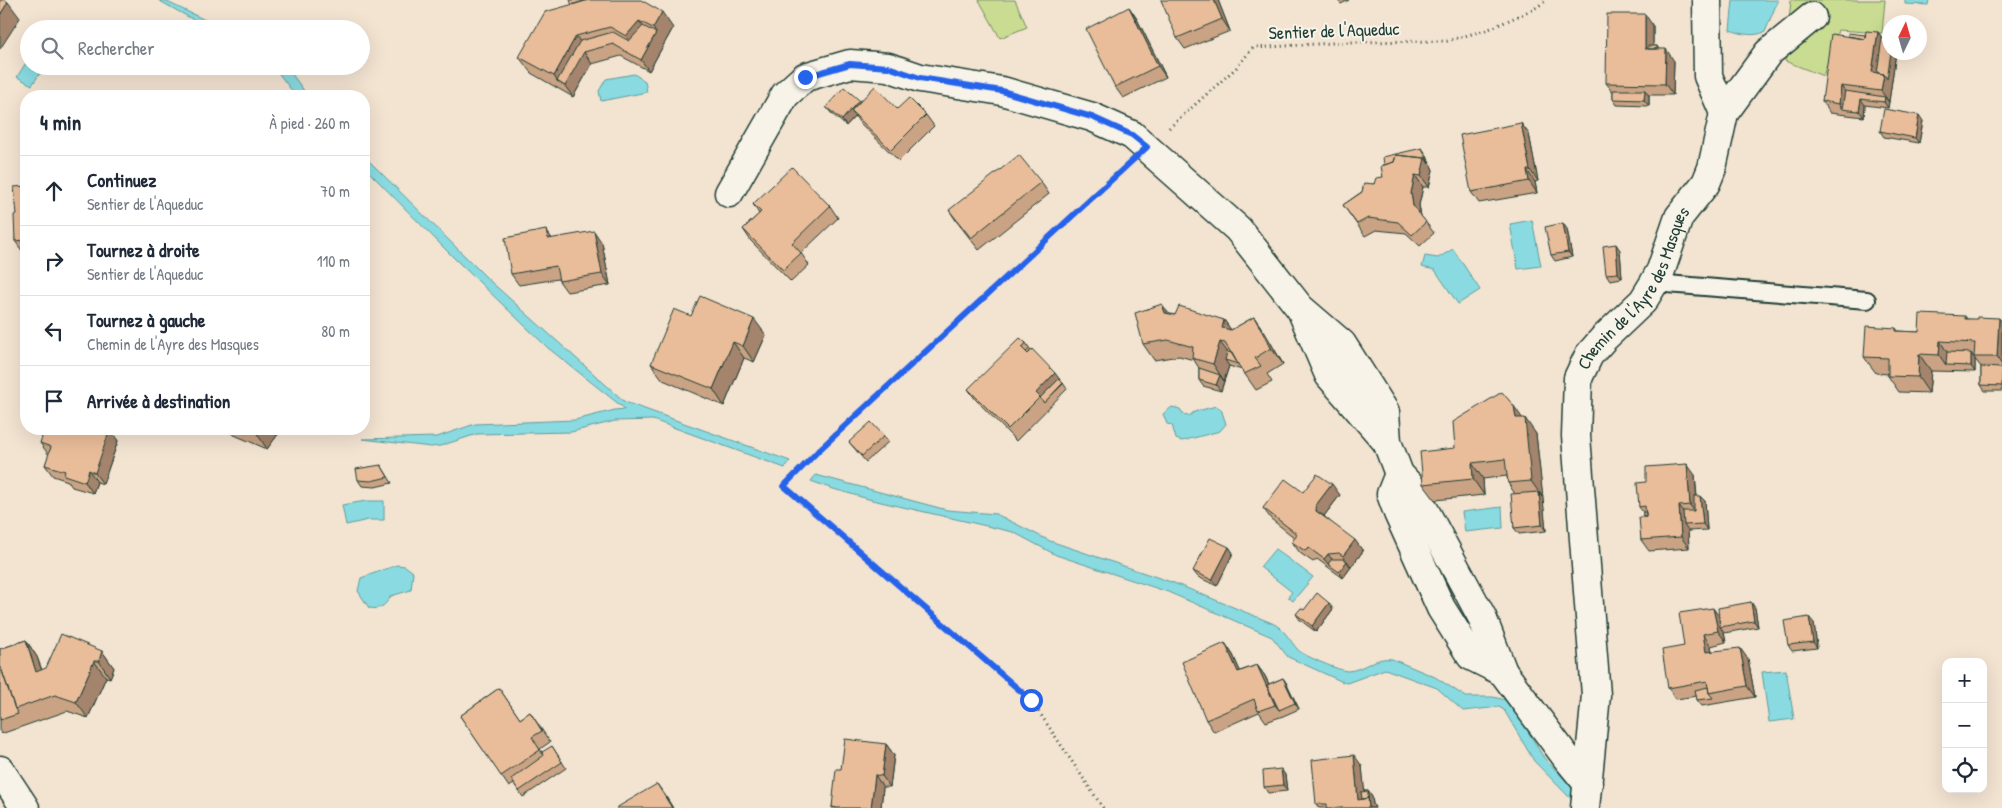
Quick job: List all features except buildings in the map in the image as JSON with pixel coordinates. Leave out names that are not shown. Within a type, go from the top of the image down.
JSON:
[{"type":"street","points":[[1707,0],[1708,76],[1724,113]]},
{"type":"street","name":"Chemin de l'Ayre des Masques","points":[[1587,796],[1596,695],[1576,436],[1578,378],[1589,355],[1643,301],[1654,283],[1661,270],[1679,217],[1706,182],[1712,168],[1724,113],[1768,53],[1812,16]]},
{"type":"street","name":"Chemin de l'Ayre des Masques","points":[[730,193],[785,95],[805,77],[850,64],[888,67],[920,78],[1002,91],[1092,117],[1132,135],[1238,229],[1300,308],[1329,375],[1387,442],[1399,474],[1413,489],[1482,617],[1503,672],[1566,757],[1587,796]]},
{"type":"street","points":[[0,770],[25,808]]},
{"type":"lane","points":[[1654,283],[1867,300]]},
{"type":"path","name":"Sentier de l'Aqueduc","points":[[1103,808],[1031,700],[784,486],[819,450],[1147,147],[1236,68],[1253,48],[1349,42],[1447,41],[1488,29],[1534,8],[1546,0]]},
{"type":"green space","points":[[979,0],[1015,0],[1027,27],[1000,38]]},
{"type":"green space","points":[[1791,0],[1885,0],[1884,15],[1882,15],[1882,33],[1838,30],[1823,76],[1785,61]]},
{"type":"water","points":[[158,0],[163,0],[205,20],[194,20]]},
{"type":"water","points":[[1733,0],[1778,0],[1765,32],[1748,34],[1730,30]]},
{"type":"water","points":[[1905,0],[1929,0],[1928,5],[1905,4]]},
{"type":"water","points":[[20,72],[20,75],[39,75],[32,85],[17,77]]},
{"type":"water","points":[[634,74],[645,81],[647,92],[601,101],[599,91],[606,79]]},
{"type":"water","points":[[280,75],[293,75],[304,90],[291,90]]},
{"type":"water","points":[[370,162],[490,281],[625,402],[790,461],[785,468],[653,420],[615,421],[571,432],[477,434],[431,447],[362,439],[437,437],[475,424],[575,420],[625,409],[548,348],[454,258],[370,173]]},
{"type":"water","points":[[1532,220],[1541,266],[1518,269],[1510,224]]},
{"type":"water","points":[[1453,249],[1480,290],[1458,304],[1435,270],[1422,267],[1425,256],[1438,258]]},
{"type":"water","points":[[1216,406],[1221,409],[1226,424],[1220,431],[1182,441],[1176,439],[1172,425],[1167,424],[1163,414],[1172,407],[1180,409],[1184,415],[1189,416],[1194,412]]},
{"type":"water","points":[[816,475],[947,510],[996,514],[1050,541],[1174,583],[1272,623],[1283,631],[1302,653],[1338,669],[1354,670],[1380,659],[1392,659],[1435,677],[1466,697],[1493,697],[1506,700],[1512,705],[1544,758],[1576,791],[1574,802],[1534,761],[1504,710],[1499,707],[1463,711],[1437,688],[1385,669],[1347,683],[1343,682],[1288,657],[1272,637],[1168,592],[1056,555],[1013,532],[872,500],[830,488],[811,481]]},
{"type":"water","points":[[366,501],[384,501],[384,520],[368,520],[346,525],[342,505]]},
{"type":"water","points":[[1502,507],[1503,528],[1465,532],[1462,512]]},
{"type":"water","points":[[1275,549],[1313,577],[1293,601],[1288,597],[1292,592],[1260,567]]},
{"type":"water","points":[[397,565],[405,566],[413,572],[411,590],[391,596],[379,608],[369,608],[358,591],[361,578]]},
{"type":"water","points":[[1786,670],[1794,719],[1769,722],[1762,672]]},
{"type":"route","points":[[805,77],[850,64],[888,67],[920,78],[1002,91],[1092,117],[1132,135],[1147,147],[819,450],[784,486],[1031,700]]}]
